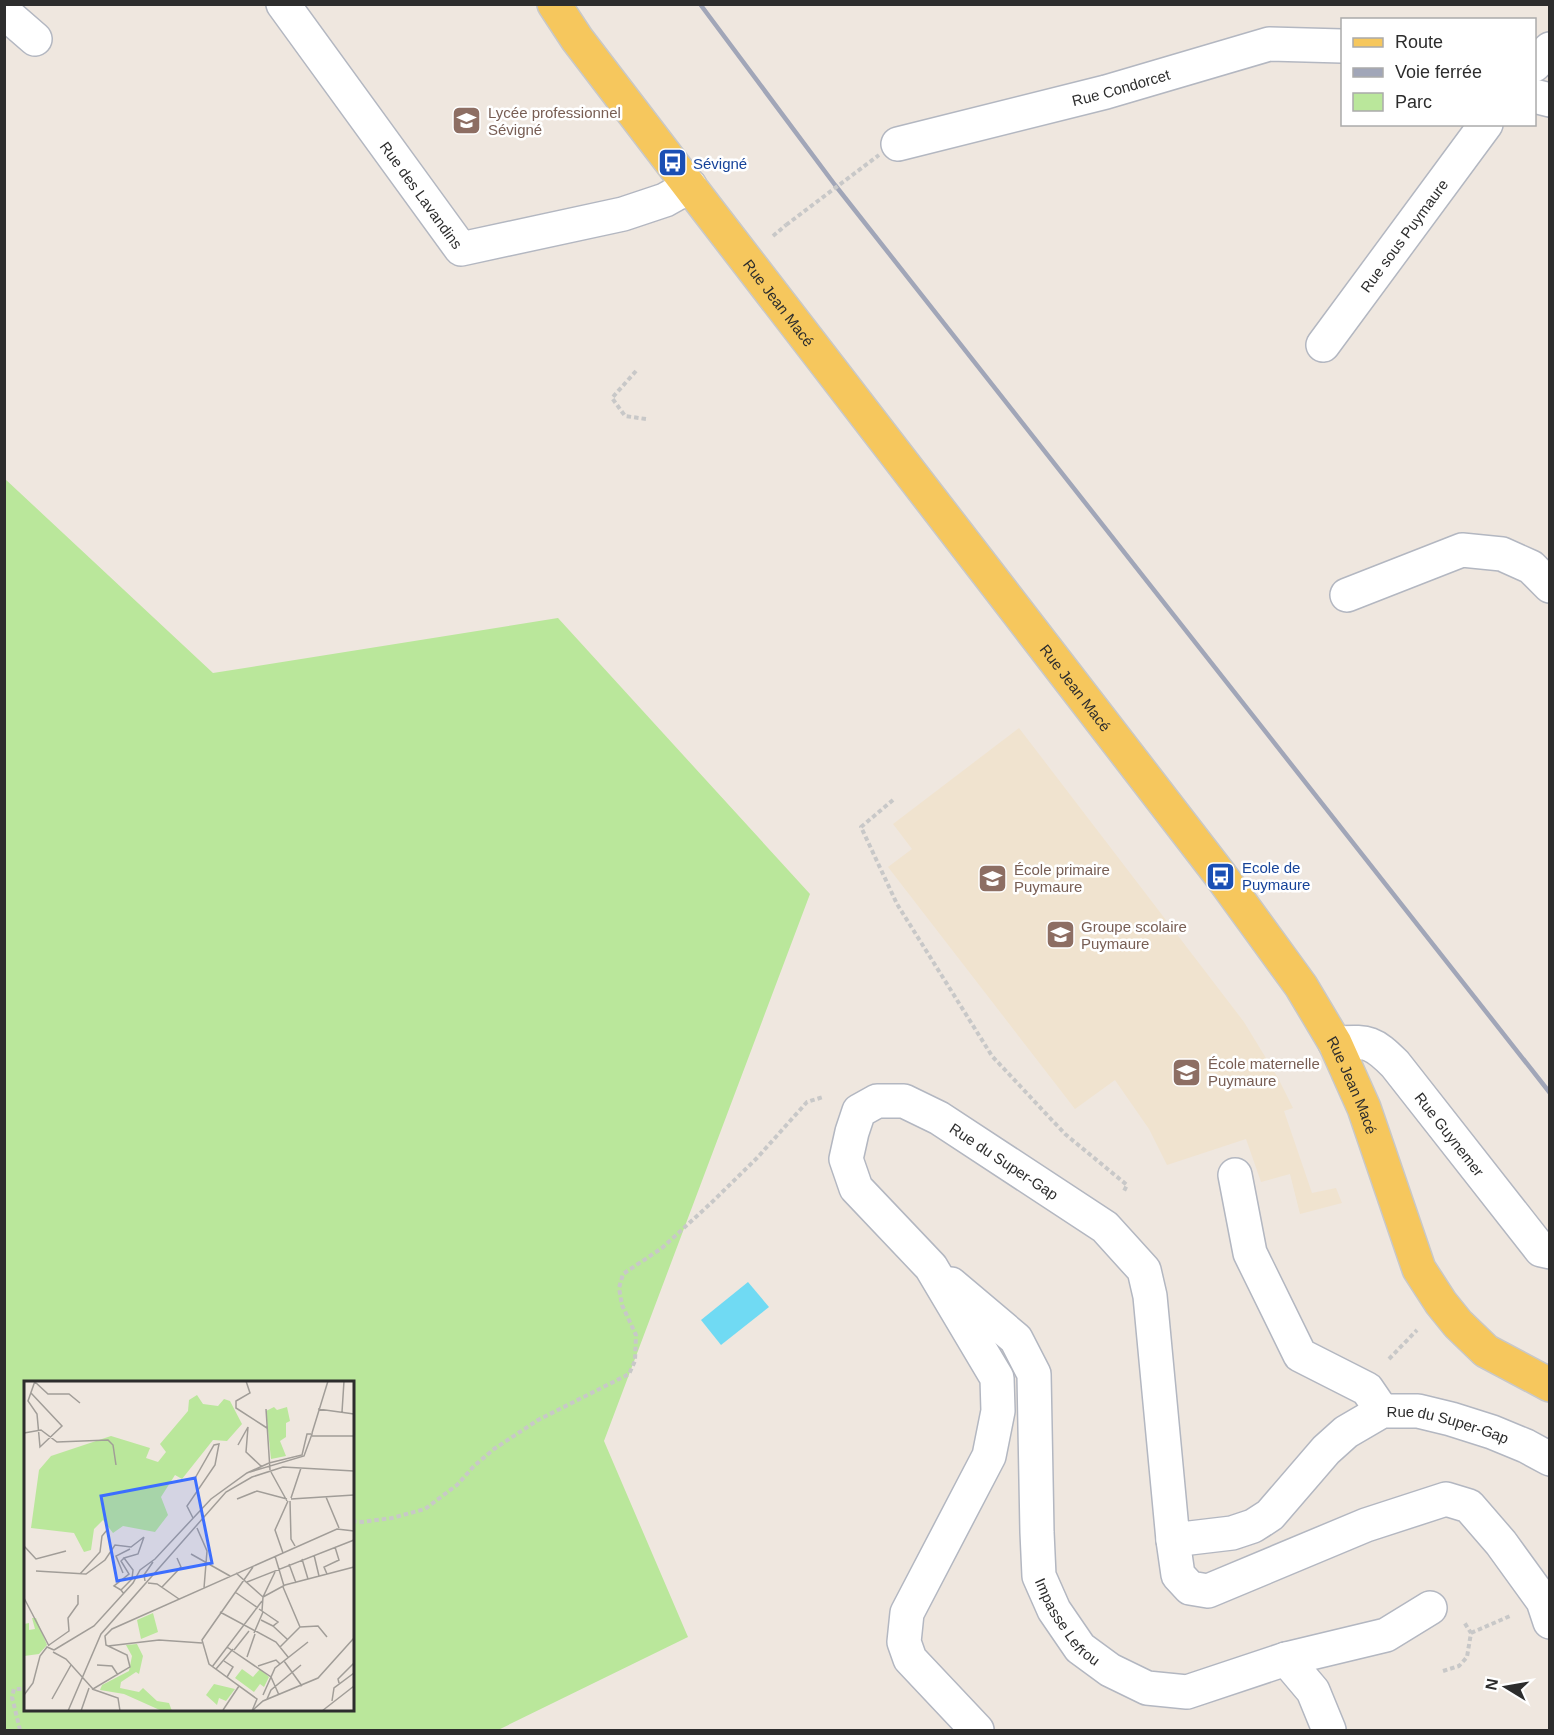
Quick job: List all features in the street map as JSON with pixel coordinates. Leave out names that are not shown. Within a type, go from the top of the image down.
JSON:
[{"type":"main road","name":"Rue Jean Macé","points":[[554,4],[577,39],[912,477],[1221,876],[1301,986],[1335,1044],[1364,1108],[1419,1269],[1441,1303],[1458,1324],[1486,1351],[1550,1385]]},
{"type":"street","name":"Rue des Lavandins","points":[[283,4],[460,249],[623,214],[665,200],[690,186]]},
{"type":"street","points":[[4,12],[35,39]]},
{"type":"street","name":"Rue Condorcet","points":[[889,149],[1106,92],[1269,44],[1341,46]]},
{"type":"street","points":[[1536,63],[1550,49]]},
{"type":"street","name":"Rue sous Puymaure","points":[[1323,345],[1485,126]]},
{"type":"street","points":[[1347,595],[1462,550],[1502,554],[1531,567],[1550,586]]},
{"type":"street","name":"Rue Guynemer","points":[[1335,1044],[1366,1042],[1381,1050],[1395,1064],[1541,1250],[1550,1252]]},
{"type":"street","name":"Rue du Super-Gap","points":[[858,1111],[877,1101],[904,1101],[939,1118],[1106,1227],[1144,1270],[1150,1296],[1173,1540],[1232,1533],[1253,1526],[1270,1515],[1326,1450],[1346,1432],[1382,1411],[1418,1411],[1451,1419],[1492,1432],[1550,1459]]},
{"type":"street","points":[[858,1111],[846,1159],[856,1188],[931,1267],[997,1378],[998,1411],[989,1456],[906,1612],[903,1642],[910,1659],[977,1731]]},
{"type":"street","points":[[1235,1175],[1250,1253],[1300,1355],[1367,1389],[1382,1411]]},
{"type":"street","name":"Impasse Lefrou","points":[[931,1267],[1016,1339],[1034,1374],[1040,1576],[1054,1610],[1080,1648],[1110,1670],[1147,1688],[1187,1692],[1286,1659],[1386,1635],[1430,1608]]},
{"type":"street","points":[[1173,1540],[1178,1575],[1190,1588],[1208,1591],[1366,1525],[1446,1499],[1469,1506],[1501,1543],[1543,1601],[1550,1622]]},
{"type":"street","points":[[1286,1659],[1313,1692],[1329,1731]]},
{"type":"path","points":[[786,225],[889,149]]},
{"type":"path","points":[[636,371],[612,398],[625,416],[645,419]]},
{"type":"path","points":[[893,800],[861,827],[897,904],[992,1056],[1065,1134],[1127,1185],[1106,1227]]},
{"type":"path","points":[[354,1521],[392,1518],[425,1509],[457,1485],[494,1449],[538,1420],[629,1374],[635,1362],[636,1335],[622,1305],[620,1288],[623,1274],[662,1248],[710,1204],[807,1102],[828,1096],[843,1099],[858,1111]]},
{"type":"path","points":[[1387,1361],[1415,1332]]},
{"type":"path","points":[[1443,1671],[1459,1666],[1467,1657],[1471,1633]]},
{"type":"path","points":[[20,1731],[12,1697],[14,1689],[24,1689]]},
{"type":"shaded area","name":"Groupe scolaire Puymaure","points":[[1019,728],[1244,1022],[1278,1078],[1293,1108],[1284,1111],[1312,1193],[1336,1188],[1342,1203],[1300,1214],[1290,1174],[1261,1182],[1246,1139],[1167,1165],[1149,1129],[1115,1080],[1075,1109],[888,867],[912,849],[893,824]]},
{"type":"green space","points":[[4,478],[213,673],[558,618],[810,894],[604,1441],[688,1637],[498,1730],[5,1730]]},
{"type":"water","points":[[748,1282],[769,1307],[721,1345],[701,1320]]},
{"type":"railway","points":[[700,4],[835,185],[1550,1093]]},
{"type":"place","name":"Lycée professionnel Sévigné","points":[[467,121]]},
{"type":"place","name":"Sévigné","points":[[672,163]]},
{"type":"place","name":"Ecole de Puymaure","points":[[1221,876]]},
{"type":"place","name":"École primaire Puymaure","points":[[993,878]]},
{"type":"place","name":"Groupe scolaire Puymaure","points":[[1060,935]]},
{"type":"place","name":"École maternelle Puymaure","points":[[1187,1072]]}]
